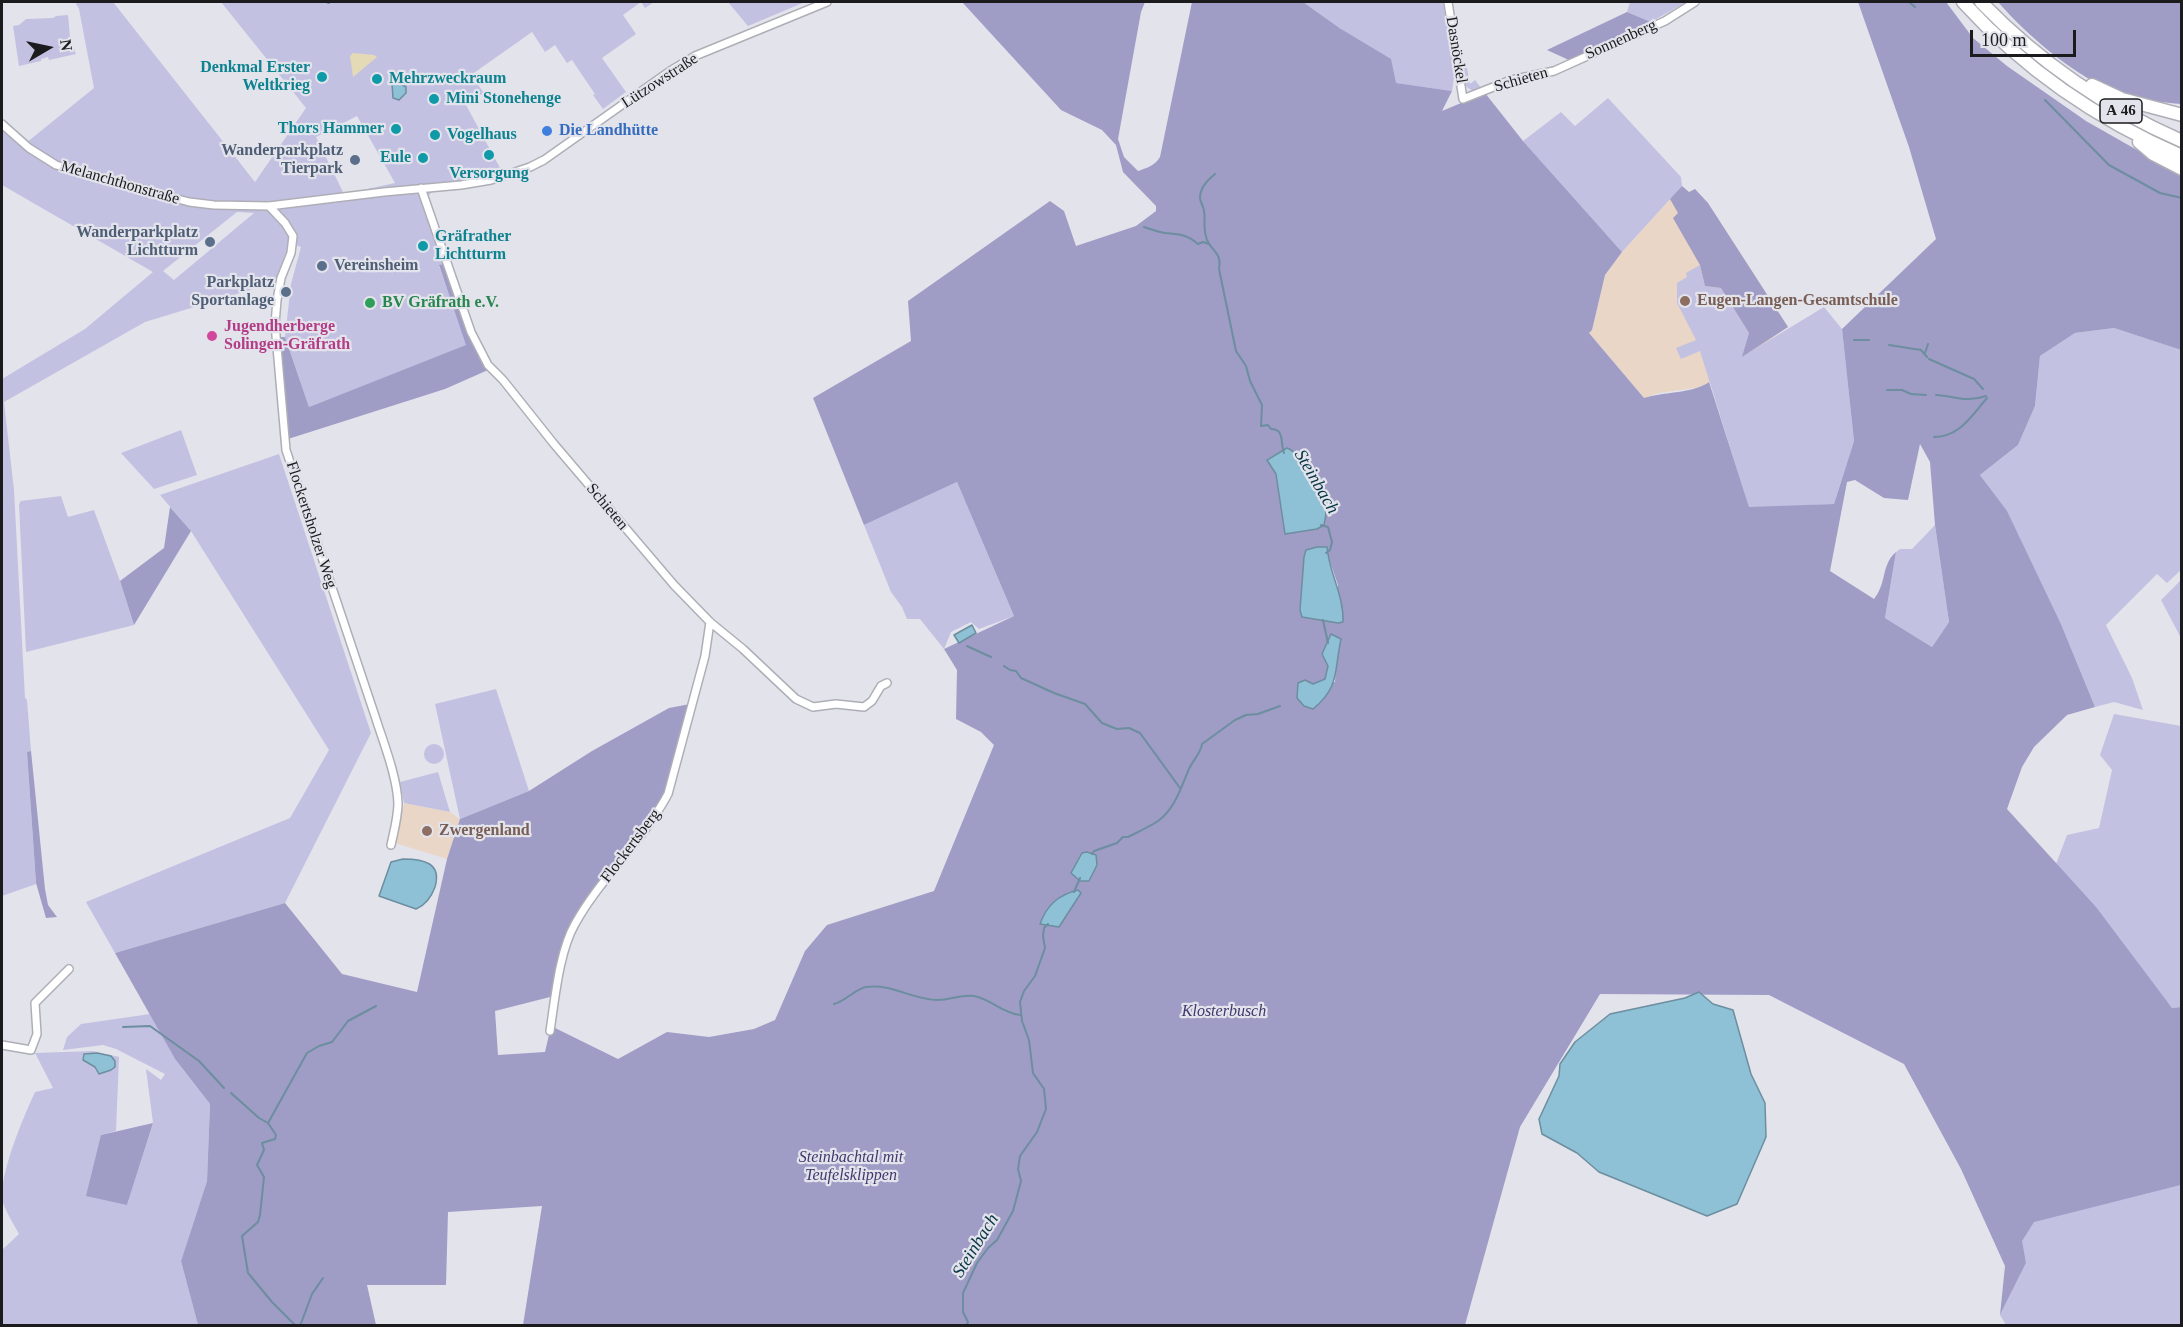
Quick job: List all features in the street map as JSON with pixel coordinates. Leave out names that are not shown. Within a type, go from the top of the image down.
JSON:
[{"type":"highway","name":"A 46","points":[[1963,2],[2003,42],[2049,81],[2081,104],[2119,126],[2181,156]]},
{"type":"highway","name":"A 46","points":[[1982,2],[2017,37],[2091,94],[2181,141]]},
{"type":"highway","points":[[2065,75],[2122,99],[2181,115]]},
{"type":"highway","points":[[2119,126],[2153,154],[2181,169]]},
{"type":"street","name":"Lützowstraße","points":[[252,207],[461,185],[491,180],[530,167],[544,160],[670,71],[695,56],[827,2]]},
{"type":"street","name":"Dasnöckel","points":[[1448,2],[1463,99]]},
{"type":"street","name":"Sonnenberg","points":[[1578,60],[1665,21],[1695,2]]},
{"type":"street","name":"Schieten","points":[[1463,99],[1511,80],[1554,71],[1578,60]]},
{"type":"street","name":"Melanchthonstraße","points":[[2,124],[29,148],[56,165],[189,202],[252,207]]},
{"type":"street","name":"Schieten","points":[[421,188],[471,332],[488,365],[503,380],[647,555],[710,622],[743,649],[796,699],[808,706],[821,707],[836,704],[864,707],[872,701],[881,686],[887,682]]},
{"type":"street","name":"Flockertsholzer Weg","points":[[269,207],[285,223],[293,236],[291,253],[281,278],[275,324],[286,450],[388,761],[398,803],[397,820],[391,845]]},
{"type":"street","name":"Flockertsberg","points":[[550,1031],[563,960],[574,925],[604,880],[658,813],[668,794],[705,656],[710,622]]},
{"type":"street","points":[[2,1045],[31,1050],[37,1034],[35,1003],[69,969]]},
{"type":"shaded area","points":[[75,2],[113,2],[255,182],[306,108],[221,2],[641,2],[623,15],[636,34],[602,58],[626,92],[603,109],[572,60],[567,63],[555,45],[545,52],[532,32],[471,75],[484,93],[465,103],[500,168],[503,182],[432,191],[428,197],[445,264],[439,266],[467,345],[309,407],[285,337],[291,284],[301,247],[289,243],[280,271],[273,283],[145,322],[4,402],[14,490],[25,698],[31,751],[27,752],[36,884],[2,896],[2,379],[85,329],[153,272],[2,185],[2,129],[21,147],[94,88],[79,9]],"holes":[[[357,116],[395,183],[344,194],[316,137]],[[237,212],[254,213],[174,280],[163,271]]]},
{"type":"shaded area","points":[[641,2],[654,2],[645,8]]},
{"type":"shaded area","points":[[728,2],[805,2],[748,26]]},
{"type":"shaded area","points":[[1303,2],[1443,2],[1455,71],[1452,91],[1395,83],[1341,29]]},
{"type":"shaded area","points":[[1630,2],[1686,2],[1651,22],[1627,12]]},
{"type":"shaded area","points":[[68,15],[70,37],[76,54],[49,60],[48,57],[19,66],[13,26],[19,25],[26,19]]},
{"type":"shaded area","points":[[1460,66],[1467,68],[1470,84],[1475,80],[1482,89],[1475,91],[1467,87],[1463,82]]},
{"type":"shaded area","points":[[397,82],[406,87],[406,93],[399,100],[393,98],[392,84]]},
{"type":"shaded area","points":[[1608,98],[1681,177],[1682,186],[1622,252],[1523,141],[1561,112],[1575,126]]},
{"type":"shaded area","name":"Eugen-Langen-Gesamtschule","points":[[1682,186],[1689,192],[1695,189],[1708,203],[1788,327],[1702,387],[1659,393],[1644,398],[1589,333],[1592,330],[1605,275],[1622,252]]},
{"type":"shaded area","points":[[1700,265],[1705,286],[1721,288],[1749,333],[1743,356],[1824,307],[1842,329],[1854,441],[1834,504],[1749,508],[1700,351],[1681,359],[1676,348],[1696,340],[1677,303],[1677,283],[1687,277],[1686,273]]},
{"type":"shaded area","points":[[2114,328],[2181,350],[2181,570],[2167,583],[2157,574],[2106,625],[2132,678],[2143,710],[2114,702],[2095,707],[2061,624],[2007,512],[1980,475],[2018,445],[2035,406],[2040,356],[2075,333]]},
{"type":"shaded area","points":[[181,430],[197,475],[154,489],[121,453]]},
{"type":"shaded area","points":[[1287,448],[1306,466],[1321,495],[1326,515],[1324,525],[1317,529],[1285,534],[1276,474],[1267,460]]},
{"type":"shaded area","points":[[279,454],[371,733],[285,903],[115,953],[86,902],[290,818],[329,750],[191,531],[160,495]]},
{"type":"shaded area","points":[[957,482],[1014,616],[979,629],[971,622],[951,632],[944,649],[920,619],[907,619],[902,607],[891,592],[864,525]]},
{"type":"shaded area","points":[[61,496],[68,517],[94,510],[134,625],[26,652],[19,504],[21,501]]},
{"type":"shaded area","points":[[1935,525],[1949,622],[1932,647],[1885,618],[1896,552],[1900,549],[1912,549]]},
{"type":"shaded area","points":[[1327,547],[1343,612],[1343,622],[1302,617],[1300,610],[1304,557],[1306,550]]},
{"type":"shaded area","points":[[2181,580],[2181,638],[2161,600]]},
{"type":"shaded area","points":[[972,625],[976,633],[959,643],[954,635]]},
{"type":"shaded area","points":[[1331,634],[1341,639],[1334,678],[1328,693],[1313,709],[1304,706],[1297,698],[1298,683],[1305,680],[1313,684],[1325,679],[1328,666],[1322,654]]},
{"type":"shaded area","points":[[496,689],[529,791],[460,819],[435,704]]},
{"type":"shaded area","points":[[2114,714],[2181,726],[2181,1007],[2172,1008],[2056,864],[2067,835],[2099,828],[2112,770],[2100,755]]},
{"type":"shaded area","points":[[434,744],[441,747],[444,754],[441,761],[434,764],[427,761],[424,754],[427,747]]},
{"type":"shaded area","points":[[438,772],[450,812],[404,803],[400,782]]},
{"type":"shaded area","name":"Zwergenland","points":[[404,803],[450,812],[460,819],[447,859],[395,843]]},
{"type":"shaded area","points":[[1082,853],[1096,855],[1097,865],[1089,881],[1080,881],[1071,873]]},
{"type":"shaded area","points":[[403,859],[430,864],[436,873],[432,895],[416,909],[379,896],[391,862]]},
{"type":"shaded area","points":[[1078,890],[1081,893],[1059,927],[1040,924],[1046,911],[1054,902]]},
{"type":"shaded area","points":[[1699,992],[1713,1004],[1733,1010],[1751,1074],[1765,1103],[1766,1137],[1737,1204],[1707,1216],[1599,1172],[1577,1153],[1542,1134],[1539,1119],[1559,1076],[1560,1064],[1575,1042],[1610,1014],[1685,998]]},
{"type":"shaded area","points":[[150,1014],[175,1059],[210,1104],[207,1181],[181,1261],[198,1325],[2,1325],[2,1250],[19,1234],[2,1200],[2,1188],[13,1145],[35,1092],[53,1088],[35,1053],[93,1051],[119,1057],[116,1131],[101,1135],[127,1205],[153,1123],[146,1069],[161,1080],[165,1074],[116,1049],[103,1045],[63,1050],[67,1037],[81,1024]]},
{"type":"shaded area","points":[[97,1053],[111,1056],[115,1061],[115,1067],[99,1074],[95,1067],[83,1060],[84,1054]]},
{"type":"shaded area","points":[[2181,1185],[2181,1325],[2006,1325],[2000,1315],[2026,1263],[2021,1241],[2034,1221]]},
{"type":"green space","name":"Klosterbusch","points":[[962,2],[1145,2],[1141,12],[1118,139],[1124,157],[1138,171],[1153,165],[1160,157],[1192,2],[1303,2],[1341,29],[1391,59],[1396,83],[1452,91],[1442,111],[1485,93],[1523,141],[1622,252],[1605,275],[1592,330],[1589,333],[1644,398],[1696,388],[1709,382],[1749,507],[1834,504],[1854,441],[1842,329],[1936,239],[1909,147],[1858,2],[1946,2],[1973,38],[2007,66],[2086,121],[2181,175],[2181,350],[2114,328],[2075,333],[2040,356],[2035,406],[2018,445],[1980,475],[2007,511],[2061,624],[2095,707],[2067,715],[2034,747],[2022,767],[2007,809],[2096,907],[2172,1008],[2181,1007],[2181,1185],[2034,1222],[2022,1241],[2026,1263],[2000,1315],[2005,1266],[1961,1169],[1904,1064],[1769,995],[1600,994],[1520,1127],[1465,1325],[523,1325],[542,1206],[448,1212],[446,1285],[367,1285],[376,1325],[198,1325],[181,1261],[207,1181],[210,1104],[175,1059],[115,953],[285,903],[342,974],[417,992],[447,859],[460,819],[529,791],[592,751],[669,708],[690,704],[669,783],[657,811],[569,930],[554,996],[495,1011],[498,1055],[545,1052],[551,1026],[618,1059],[667,1032],[709,1037],[754,1029],[775,1020],[805,951],[827,925],[934,891],[994,745],[981,732],[956,719],[957,670],[944,649],[1014,616],[957,482],[864,525],[813,398],[911,341],[908,301],[1050,201],[1064,211],[1076,246],[1136,226],[1156,211],[1156,206],[1123,172],[1116,145],[1102,130],[1061,110]],"holes":[[[1920,444],[1930,462],[1935,525],[1949,622],[1932,647],[1885,618],[1896,552],[1888,563],[1881,587],[1874,599],[1830,571],[1847,482],[1855,480],[1884,498],[1908,500]],[[1287,448],[1298,456],[1309,471],[1321,495],[1324,525],[1317,529],[1285,534],[1276,474],[1267,459]],[[1328,556],[1338,585],[1338,623],[1302,617],[1300,610],[1303,579]],[[1331,635],[1336,663],[1335,682],[1297,698],[1305,680],[1313,684],[1325,679],[1328,666],[1322,654]]]},
{"type":"green space","points":[[1998,2],[2181,2],[2181,104],[2126,95],[2094,82],[2049,51]]},
{"type":"green space","points":[[1627,12],[1651,22],[1571,61],[1547,50]]},
{"type":"green space","points":[[1682,186],[1689,192],[1695,189],[1708,203],[1788,327],[1742,357],[1749,333],[1721,288],[1705,286],[1700,265],[1673,218],[1678,213],[1670,199]]},
{"type":"green space","points":[[445,264],[479,358],[488,370],[445,389],[288,439],[280,337],[285,337],[309,407],[466,345],[439,265]]},
{"type":"green space","points":[[170,507],[191,531],[134,625],[120,581],[164,548]]},
{"type":"green space","points":[[31,751],[45,889],[48,905],[57,917],[46,918],[36,883],[27,752]]},
{"type":"green space","points":[[153,1123],[127,1205],[86,1196],[101,1135]]},
{"type":"sand","points":[[353,53],[377,57],[353,77],[350,56]]},
{"type":"waterway","points":[[1909,2],[1915,7]]},
{"type":"waterway","points":[[2045,100],[2109,165],[2160,193],[2182,198]]},
{"type":"waterway","name":"Steinbach","points":[[1215,174],[1205,184],[1200,194],[1204,209],[1204,228],[1209,244],[1219,259],[1219,269],[1236,351],[1246,366],[1250,381],[1262,405],[1261,426],[1268,425],[1271,429],[1278,431],[1284,453]]},
{"type":"waterway","points":[[1144,227],[1162,233],[1182,235],[1198,244],[1203,242],[1209,244]]},
{"type":"waterway","points":[[1854,340],[1869,340]]},
{"type":"waterway","points":[[1925,353],[1928,344]]},
{"type":"waterway","points":[[1889,345],[1921,350],[1927,357]]},
{"type":"waterway","points":[[1929,359],[1974,379],[1983,389]]},
{"type":"waterway","points":[[1887,390],[1902,390],[1911,394],[1926,395]]},
{"type":"waterway","points":[[1936,395],[1966,399],[1986,396]]},
{"type":"waterway","points":[[1934,437],[1951,433],[1965,424],[1987,398]]},
{"type":"waterway","name":"Steinbach","points":[[1321,525],[1328,527],[1332,542],[1330,550],[1326,553]]},
{"type":"waterway","name":"Steinbach","points":[[1323,620],[1328,643]]},
{"type":"waterway","points":[[967,646],[991,657]]},
{"type":"waterway","points":[[1004,666],[1016,671],[1021,678],[1085,704],[1102,723],[1117,729],[1129,728],[1140,733],[1180,788]]},
{"type":"waterway","name":"Steinbach","points":[[1092,854],[1094,851],[1117,843],[1123,837],[1128,837],[1164,816],[1177,797],[1202,744],[1235,720],[1280,706]]},
{"type":"waterway","name":"Steinbach","points":[[1074,892],[1080,878]]},
{"type":"waterway","name":"Steinbach","points":[[966,1326],[968,1322],[963,1312],[963,1293],[977,1263],[997,1240],[1013,1211],[1021,1181],[1018,1169],[1020,1156],[1037,1132],[1046,1109],[1044,1089],[1033,1073],[1029,1040],[1022,1021],[1020,1002],[1024,991],[1035,976],[1045,948],[1043,936],[1044,928],[1048,924]]},
{"type":"waterway","points":[[834,1004],[862,988],[875,986],[929,999],[942,1000],[974,996],[1020,1015]]},
{"type":"waterway","points":[[296,1326],[248,1273],[242,1236],[258,1222],[260,1215],[264,1177],[257,1165],[264,1150],[262,1143],[275,1139],[276,1135],[268,1123],[307,1053],[332,1042],[348,1021],[376,1006]]},
{"type":"waterway","points":[[123,1027],[150,1026],[199,1061],[224,1088]]},
{"type":"waterway","points":[[231,1093],[268,1123]]},
{"type":"waterway","points":[[300,1326],[312,1294],[323,1278]]},
{"type":"place","name":"Denkmal Erster Weltkrieg","points":[[322,77]]},
{"type":"place","name":"Mehrzweckraum","points":[[377,79]]},
{"type":"place","name":"Mini Stonehenge","points":[[434,99]]},
{"type":"place","name":"Thors Hammer","points":[[396,129]]},
{"type":"place","name":"Die Landhütte","points":[[547,131]]},
{"type":"place","name":"Vogelhaus","points":[[435,135]]},
{"type":"place","name":"Versorgung","points":[[489,155]]},
{"type":"place","name":"Eule","points":[[423,158]]},
{"type":"place","name":"Wanderparkplatz Tierpark","points":[[355,160]]},
{"type":"place","name":"Wanderparkplatz Lichtturm","points":[[210,242]]},
{"type":"place","name":"Gräfrather Lichtturm","points":[[423,246]]},
{"type":"place","name":"Vereinsheim","points":[[322,266]]},
{"type":"place","name":"Parkplatz Sportanlage","points":[[286,292]]},
{"type":"place","name":"Eugen-Langen-Gesamtschule","points":[[1685,301]]},
{"type":"place","name":"BV Gräfrath e.V.","points":[[370,303]]},
{"type":"place","name":"Jugendherberge Solingen-Gräfrath","points":[[212,336]]},
{"type":"place","name":"Zwergenland","points":[[427,831]]},
{"type":"park label","name":"Steinbachtal mit Teufelsklippen","points":[[851,1167]]}]
